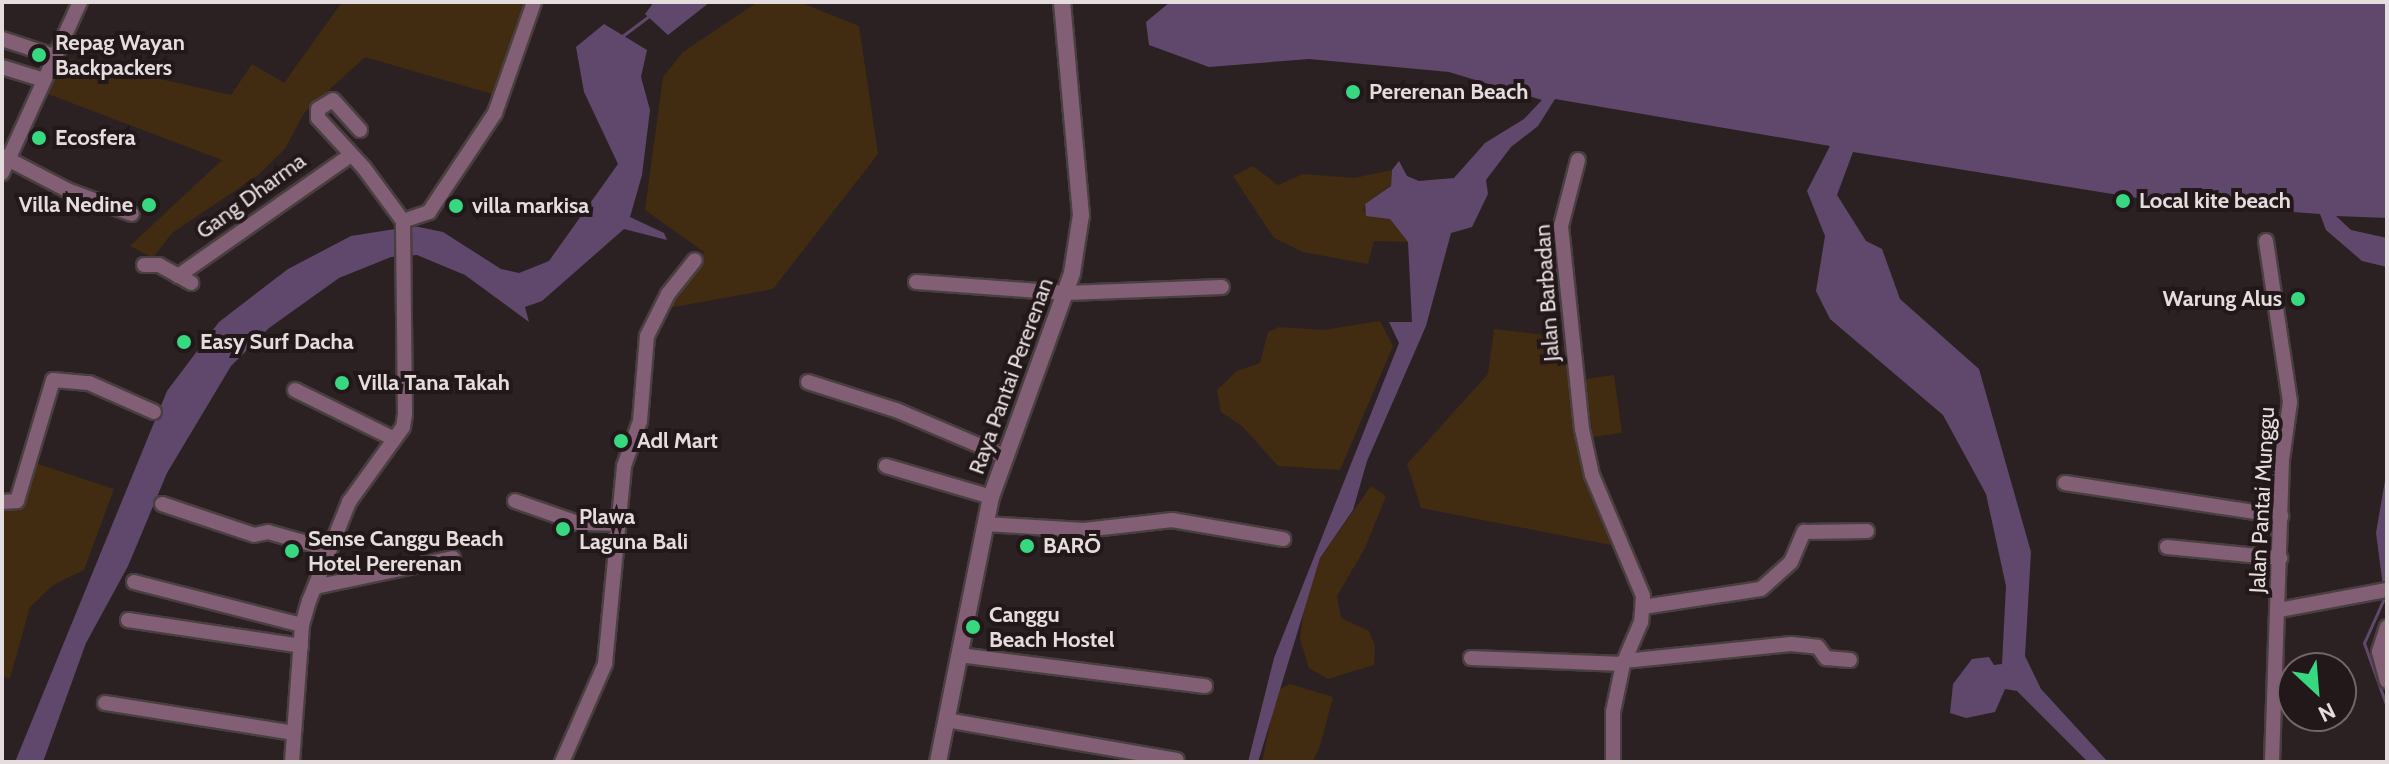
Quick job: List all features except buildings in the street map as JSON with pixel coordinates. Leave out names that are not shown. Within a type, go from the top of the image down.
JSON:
[{"type":"street","points":[[80,2],[4,163],[132,214]]},
{"type":"street","points":[[403,223],[429,212],[495,113],[534,2]]},
{"type":"street","name":"Raya Pantai Pererenan","points":[[938,762],[991,497],[1067,293],[1081,215],[1062,2]]},
{"type":"street","points":[[2,39],[55,53]]},
{"type":"street","points":[[2,67],[44,80]]},
{"type":"street","points":[[292,762],[302,625],[349,502],[394,439],[406,406],[403,223],[318,118],[318,109],[333,100],[360,130]]},
{"type":"street","name":"Gang Dharma","points":[[144,265],[154,263],[185,280],[351,155]]},
{"type":"street","name":"Jalan Barbadan","points":[[1578,160],[1561,226],[1586,455],[1643,596],[1643,607]]},
{"type":"street","name":"Jalan Pantai Munggu","points":[[2266,241],[2290,402],[2281,516],[2272,762]]},
{"type":"street","points":[[562,762],[605,664],[624,466],[640,421],[647,336],[668,294],[695,260]]},
{"type":"street","points":[[916,282],[1067,293],[1222,287]]},
{"type":"street","points":[[2,502],[17,501],[53,380],[89,383],[154,412]]},
{"type":"street","points":[[808,382],[896,410],[1004,456]]},
{"type":"street","points":[[295,390],[394,439]]},
{"type":"street","points":[[886,466],[991,497]]},
{"type":"street","points":[[2065,483],[2281,516]]},
{"type":"street","points":[[515,501],[578,523],[617,524]]},
{"type":"street","points":[[162,504],[254,535],[268,532],[329,549]]},
{"type":"street","points":[[985,524],[1084,530],[1172,520],[1283,539]]},
{"type":"street","points":[[1613,762],[1613,712],[1624,663],[1643,607],[1761,589],[1791,562],[1804,532],[1867,531]]},
{"type":"street","points":[[2167,547],[2280,558]]},
{"type":"street","points":[[315,587],[453,558]]},
{"type":"street","points":[[134,582],[302,625]]},
{"type":"street","points":[[2279,610],[2387,590]]},
{"type":"street","points":[[128,620],[301,646]]},
{"type":"street","points":[[2387,627],[2379,652],[2387,681]]},
{"type":"street","points":[[1471,658],[1624,663],[1791,644],[1818,647],[1826,658],[1850,660]]},
{"type":"street","points":[[959,655],[1205,686]]},
{"type":"street","points":[[105,703],[294,733]]},
{"type":"street","points":[[946,720],[1177,760]]},
{"type":"shaded area","points":[[342,2],[526,2],[492,94],[365,57],[304,113],[285,149],[257,176],[172,233],[153,258],[130,246],[222,160],[48,94],[63,57],[231,95],[252,64],[284,83]]},
{"type":"shaded area","points":[[654,2],[710,2],[668,35],[645,14]]},
{"type":"shaded area","points":[[758,2],[799,2],[859,26],[878,154],[773,289],[668,308],[704,252],[645,210],[663,77],[683,52]]},
{"type":"shaded area","points":[[1170,2],[2387,2],[2387,218],[2336,216],[2351,230],[2387,238],[2387,267],[2362,261],[2326,230],[2320,214],[2162,202],[1853,152],[1837,195],[1866,241],[1882,249],[1900,299],[1979,369],[2031,552],[2025,656],[2041,689],[2108,762],[2088,762],[2017,691],[2005,689],[1995,712],[1966,718],[1950,713],[1953,684],[1972,659],[1989,657],[1994,665],[2002,664],[2006,586],[1986,494],[1943,415],[1830,319],[1816,291],[1825,236],[1807,191],[1830,146],[1555,99],[1538,126],[1511,147],[1486,180],[1488,194],[1472,227],[1451,233],[1426,326],[1367,461],[1353,510],[1320,558],[1258,762],[1248,762],[1274,658],[1399,343],[1389,322],[1412,322],[1408,242],[1390,219],[1366,216],[1365,204],[1391,186],[1392,170],[1399,161],[1407,176],[1419,181],[1454,178],[1485,143],[1524,119],[1542,100],[1449,72],[1309,59],[1209,67],[1149,45],[1146,22]]},
{"type":"shaded area","points":[[604,24],[647,50],[641,77],[650,110],[642,175],[630,217],[664,233],[667,240],[624,229],[542,301],[525,307],[529,322],[465,275],[417,255],[391,257],[339,278],[269,328],[231,366],[167,473],[128,566],[86,643],[43,762],[15,762],[167,391],[219,322],[288,269],[351,236],[414,226],[443,232],[501,269],[519,273],[549,261],[618,164],[584,92],[576,47]]},
{"type":"shaded area","points":[[1253,166],[1278,185],[1303,174],[1354,178],[1392,170],[1391,185],[1365,204],[1363,211],[1390,219],[1408,242],[1374,241],[1368,264],[1303,252],[1274,238],[1233,176]]},
{"type":"shaded area","points":[[1380,321],[1393,346],[1340,470],[1278,466],[1243,427],[1221,412],[1217,390],[1237,371],[1260,363],[1268,332],[1279,327],[1323,330]]},
{"type":"shaded area","points":[[1494,329],[1561,337],[1585,483],[1611,545],[1421,508],[1407,464],[1488,374]]},
{"type":"shaded area","points":[[1614,375],[1622,433],[1593,437],[1585,379]]},
{"type":"shaded area","points":[[32,462],[114,489],[84,570],[53,585],[30,607],[10,678],[2,677],[2,507],[20,506]]},
{"type":"shaded area","points":[[2387,469],[2387,585],[2383,586],[2376,533]]},
{"type":"shaded area","points":[[1371,486],[1386,496],[1365,548],[1337,596],[1341,618],[1369,631],[1375,646],[1374,665],[1328,679],[1309,668],[1300,639],[1304,606],[1320,558]]},
{"type":"shaded area","points":[[1290,684],[1333,697],[1320,746],[1312,762],[1262,762],[1277,690]]},
{"type":"waterway","points":[[621,37],[649,16]]},
{"type":"waterway","points":[[2385,596],[2364,643],[2387,707]]},
{"type":"place","name":"Repag Wayan Backpackers","points":[[39,55]]},
{"type":"place","name":"Pererenan Beach","points":[[1353,92]]},
{"type":"place","name":"Ecosfera","points":[[39,138]]},
{"type":"place","name":"Local kite beach","points":[[2123,201]]},
{"type":"place","name":"Villa Nedine","points":[[149,205]]},
{"type":"place","name":"villa markisa","points":[[456,206]]},
{"type":"place","name":"Warung Alus","points":[[2298,299]]},
{"type":"place","name":"Easy Surf Dacha","points":[[184,342]]},
{"type":"place","name":"Villa Tana Takah","points":[[342,383]]},
{"type":"place","name":"Adl Mart","points":[[621,441]]},
{"type":"place","name":"Plawa Laguna Bali","points":[[563,529]]},
{"type":"place","name":"BARŌ","points":[[1027,546]]},
{"type":"place","name":"Sense Canggu Beach Hotel Pererenan","points":[[292,551]]},
{"type":"place","name":"Canggu Beach Hostel","points":[[973,627]]}]
